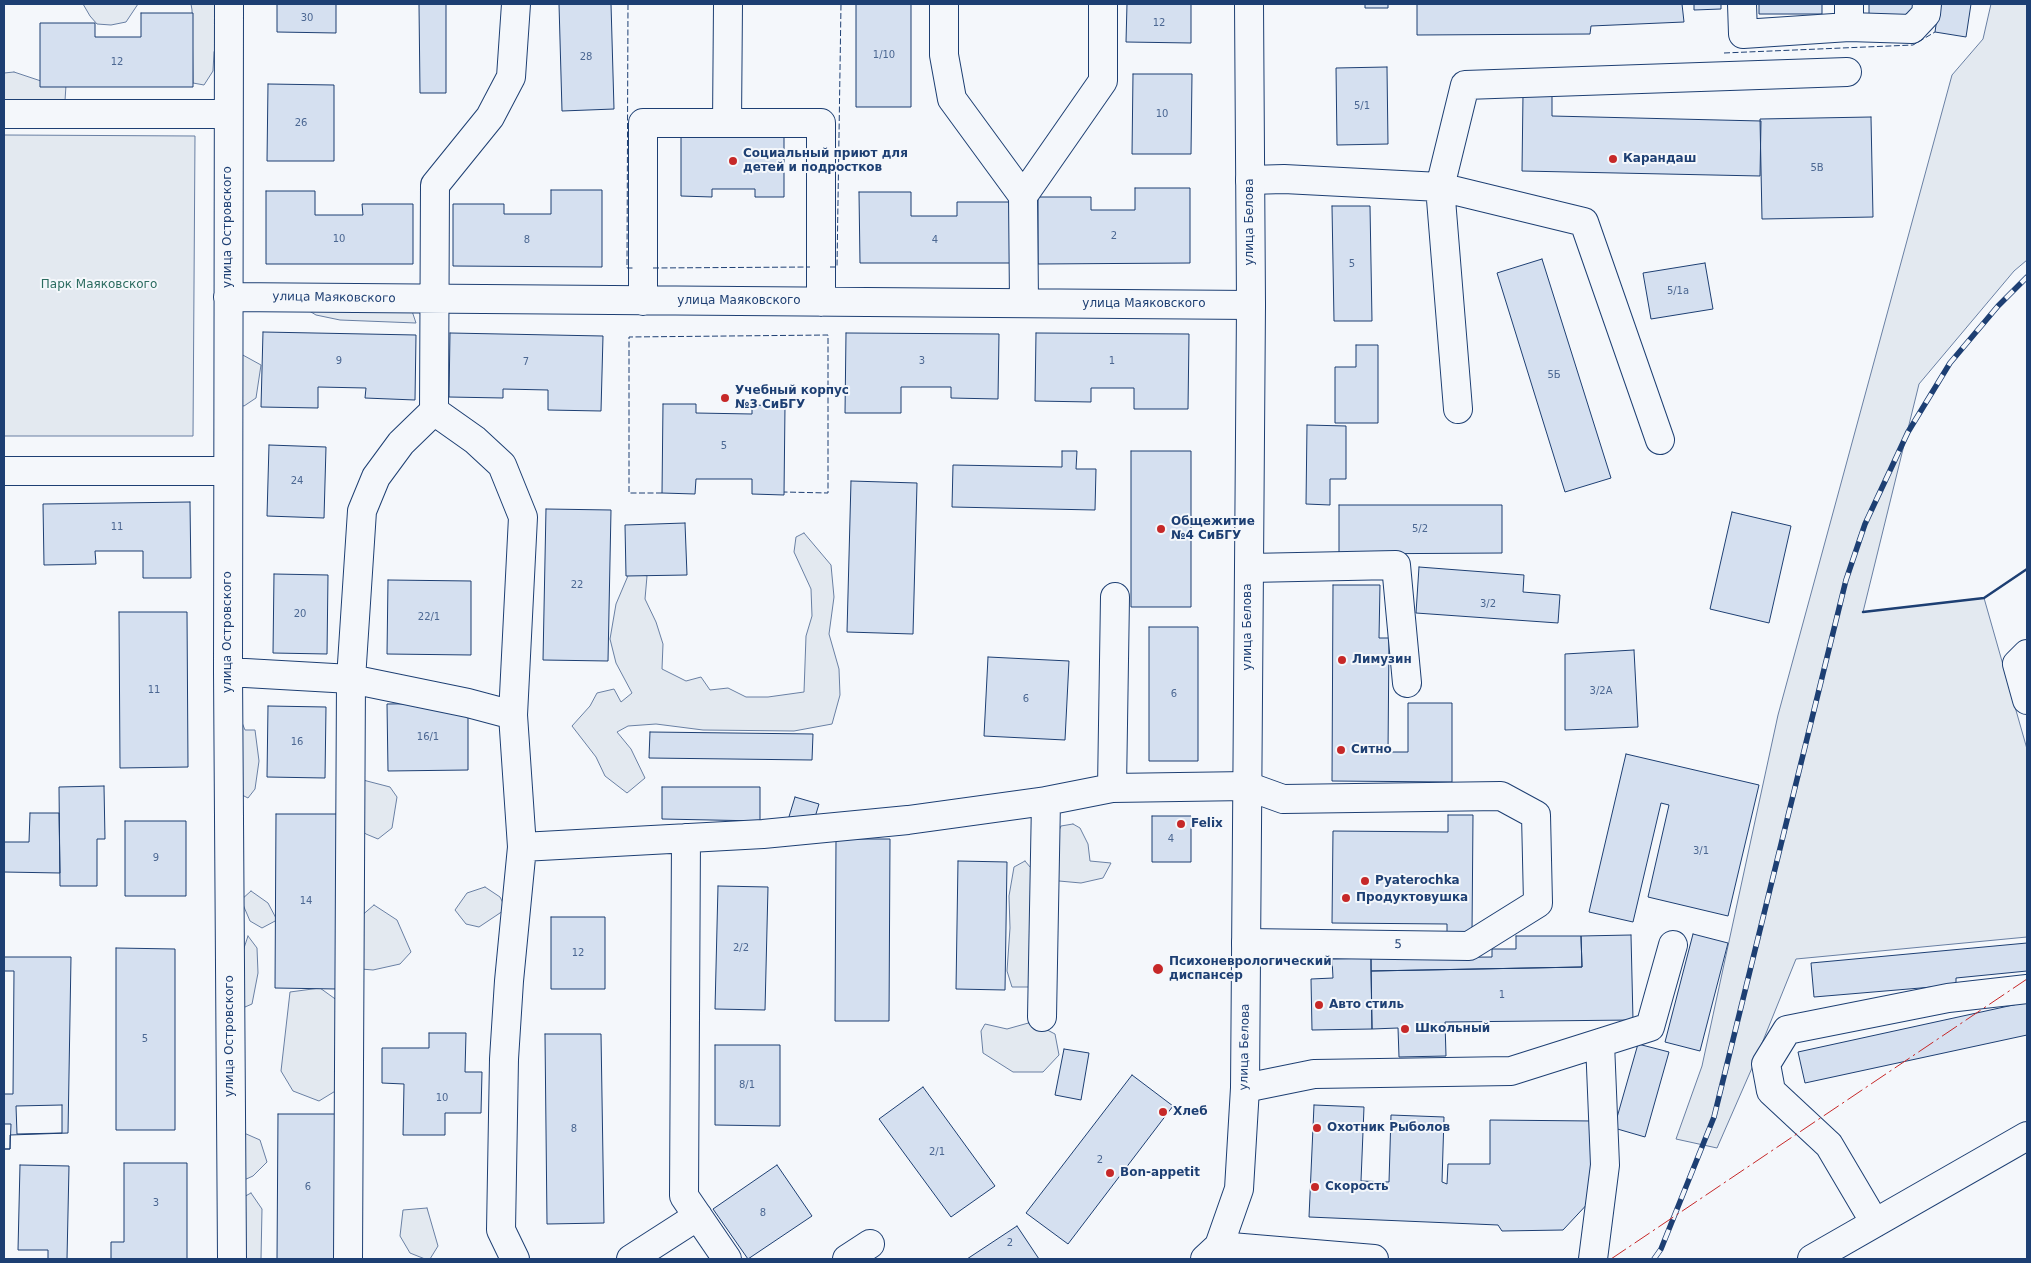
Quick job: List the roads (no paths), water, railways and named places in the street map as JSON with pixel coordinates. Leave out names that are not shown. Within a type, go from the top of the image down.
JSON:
[{"type":"street","name":"улица Островского","points":[[229,4],[228,672],[232,1259]]},
{"type":"street","points":[[348,1259],[351,679],[362,511],[376,477],[401,444],[434,412],[435,185],[490,117],[511,77],[516,4]]},
{"type":"street","points":[[727,123],[728,4]]},
{"type":"street","points":[[944,4],[944,54],[952,99],[1023,196]]},
{"type":"street","points":[[1024,303],[1023,196],[1103,81],[1103,4]]},
{"type":"street","name":"улица Белова","points":[[1215,1255],[1239,1189],[1244,1088],[1251,305],[1249,4]]},
{"type":"street","points":[[1742,4],[1743,34],[1849,15],[1912,29],[1926,14],[1927,4]]},
{"type":"street","points":[[1458,409],[1440,187],[1464,85],[1847,72]]},
{"type":"street","points":[[4,114],[228,114]]},
{"type":"street","points":[[643,300],[643,123],[821,123],[821,302]]},
{"type":"street","points":[[1250,180],[1440,187],[1584,222],[1660,440]]},
{"type":"street","name":"улица Маяковского","points":[[228,297],[1251,305]]},
{"type":"street","points":[[434,412],[474,440],[502,464],[523,518],[513,715],[522,847],[504,1059],[501,1221],[501,1230],[515,1259]]},
{"type":"street","points":[[4,471],[228,471]]},
{"type":"street","points":[[1249,568],[1396,565],[1408,683]]},
{"type":"street","points":[[1112,788],[1115,597]]},
{"type":"street","points":[[2027,654],[2017,664],[2027,700]]},
{"type":"street","points":[[228,672],[351,679],[468,703],[513,715]]},
{"type":"street","points":[[522,847],[763,834],[908,820],[1046,801],[1112,788],[1247,786]]},
{"type":"street","name":"5","points":[[1246,943],[1469,946],[1538,903],[1536,815],[1501,796],[1283,799],[1247,786]]},
{"type":"street","points":[[1042,1017],[1046,801]]},
{"type":"street","points":[[686,838],[684,1196],[727,1259]]},
{"type":"street","points":[[1244,1088],[1314,1074],[1510,1071],[1650,1027],[1673,945]]},
{"type":"street","points":[[1875,1223],[1829,1144],[1771,1091],[1766,1064],[1787,1030],[1948,998],[2027,989]]},
{"type":"street","points":[[1593,1259],[1605,1165],[1600,1043]]},
{"type":"street","points":[[1812,1259],[2027,1136]]},
{"type":"street","points":[[631,1259],[698,1216]]},
{"type":"street","points":[[848,1259],[870,1244]]},
{"type":"street","points":[[1215,1255],[1374,1259]]},
{"type":"railway","points":[[1654,1259],[1661,1249],[1714,1117],[1846,580],[1865,524],[1908,432],[1950,363],[1998,306],[2027,277]]},
{"type":"place","name":"Карандаш","points":[[1613,159]]},
{"type":"place","name":"Социальный приют для детей и подростков","points":[[733,161]]},
{"type":"place","name":"Учебный корпус №3 СиБГУ","points":[[725,398]]},
{"type":"place","name":"Общежитие №4 СиБГУ","points":[[1161,529]]},
{"type":"place","name":"Лимузин","points":[[1342,660]]},
{"type":"place","name":"Ситно","points":[[1341,750]]},
{"type":"place","name":"Felix","points":[[1181,824]]},
{"type":"place","name":"Pyaterochka","points":[[1365,881]]},
{"type":"place","name":"Продуктовушка","points":[[1346,898]]},
{"type":"place","name":"Психоневрологический диспансер","points":[[1158,969]]},
{"type":"place","name":"Авто стиль","points":[[1319,1005]]},
{"type":"place","name":"Школьный","points":[[1405,1029]]},
{"type":"place","name":"Хлеб","points":[[1163,1112]]},
{"type":"place","name":"Охотник Рыболов","points":[[1317,1128]]},
{"type":"place","name":"Bon-appetit","points":[[1110,1173]]},
{"type":"place","name":"Скорость","points":[[1315,1187]]},
{"type":"park label","name":"Парк Маяковского","points":[[99,285]]}]
